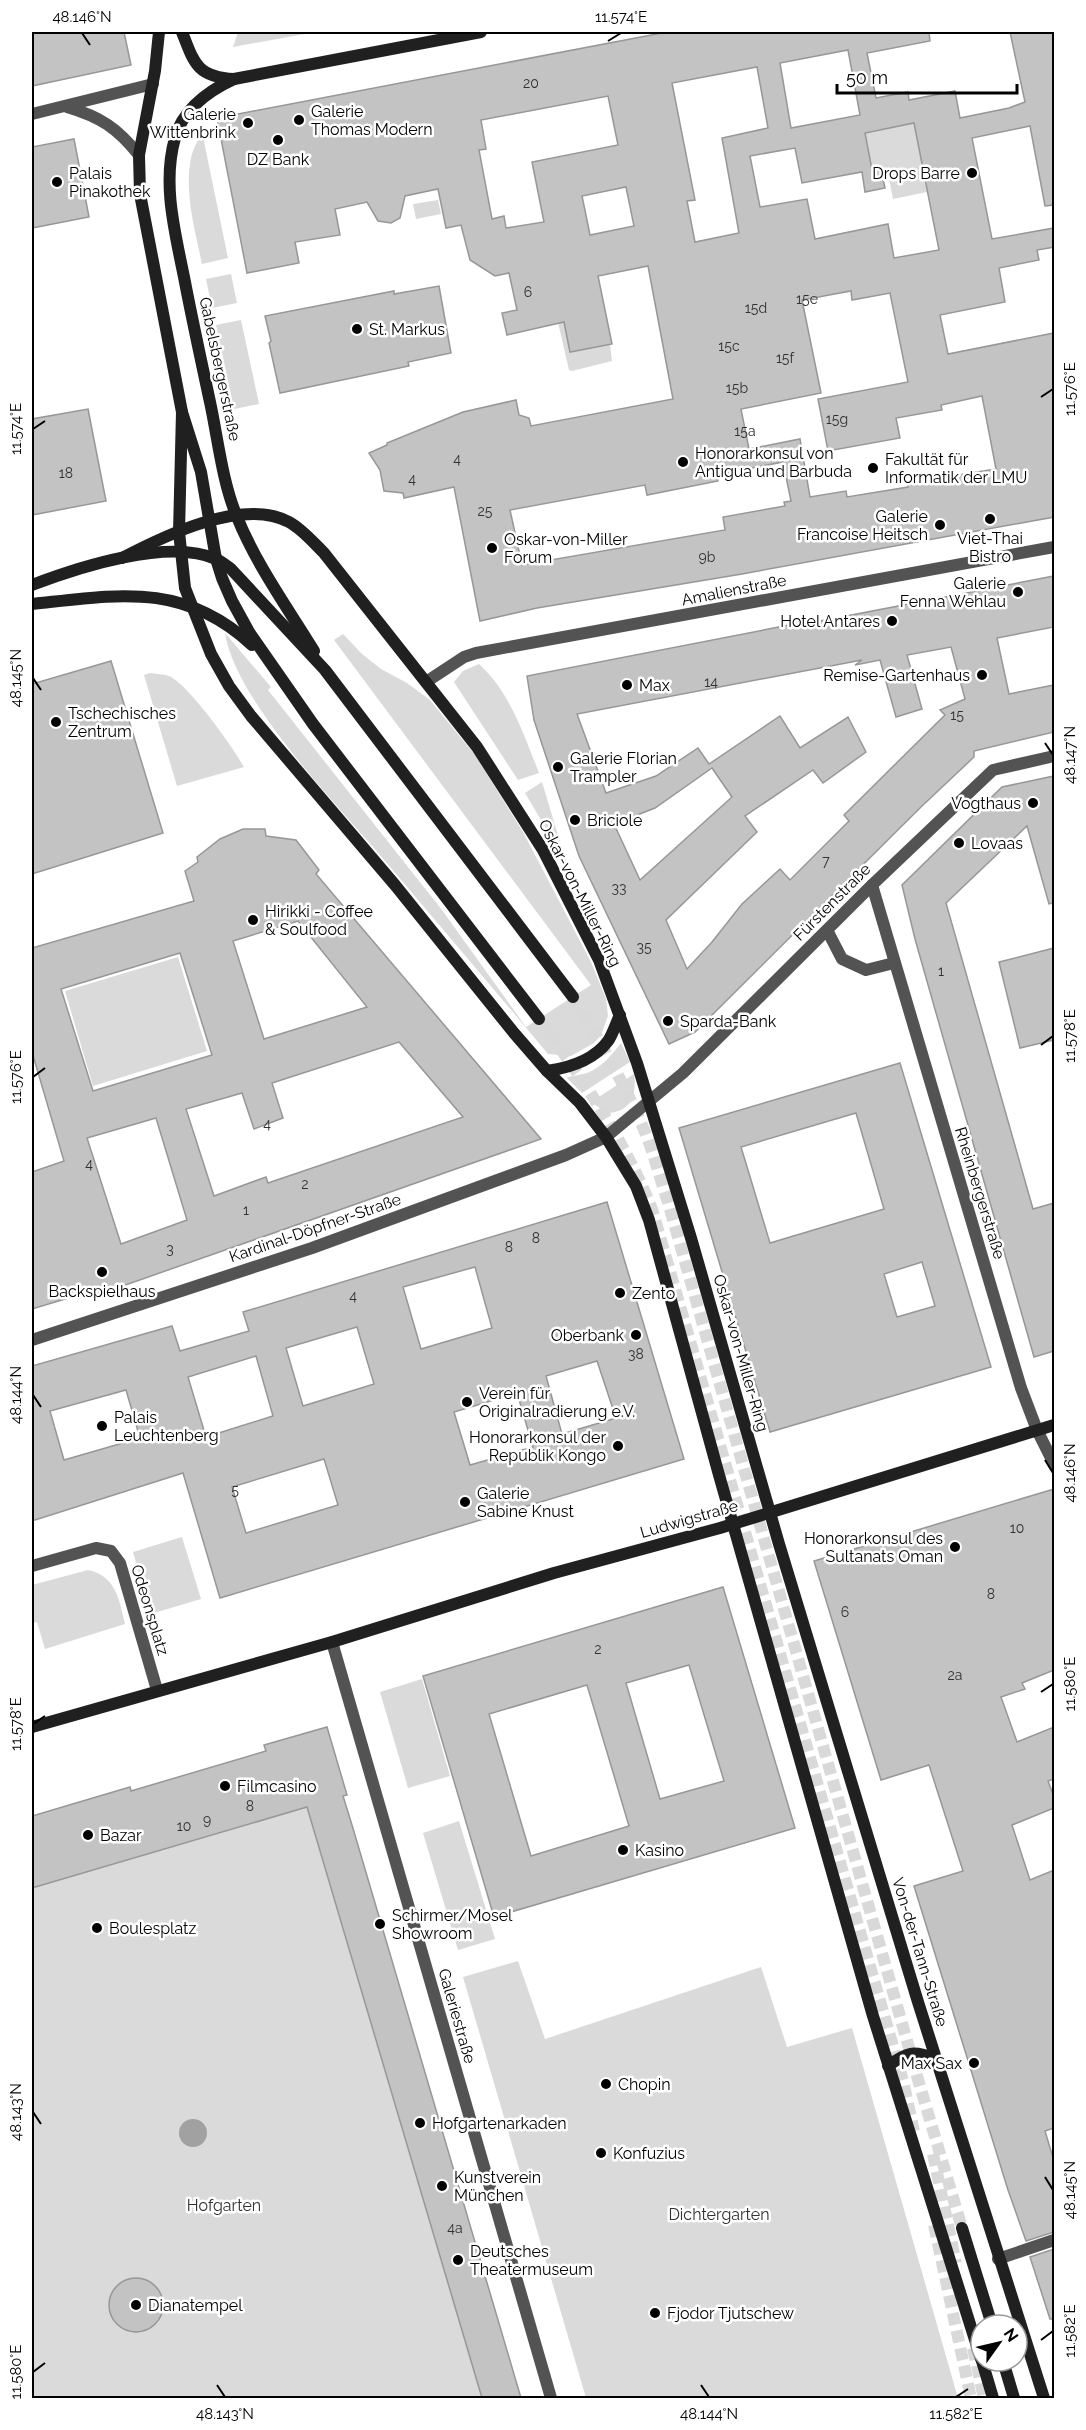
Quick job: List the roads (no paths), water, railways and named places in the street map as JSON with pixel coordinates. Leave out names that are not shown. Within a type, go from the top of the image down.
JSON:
[{"type":"main road","points":[[159,32],[153,84],[139,155],[140,194],[182,412],[201,472],[216,559],[232,601],[264,656],[313,724],[539,1019]]},
{"type":"main road","points":[[182,32],[194,62],[207,75],[234,79],[482,32]]},
{"type":"main road","name":"Gabelsbergerstraße","points":[[234,79],[205,96],[185,116],[175,138],[170,183],[171,212],[222,459],[236,515],[249,543],[325,670]]},
{"type":"main road","points":[[182,412],[179,532],[185,588],[211,654],[229,686],[250,716],[395,885],[547,1071],[580,1103],[606,1137],[636,1186],[649,1220],[733,1524],[888,2066],[969,2322]]},
{"type":"main road","name":"Oskar-von-Miller-Ring","points":[[122,558],[155,541],[236,515],[262,514],[287,520],[324,553],[477,747],[543,850],[599,960],[649,1102],[770,1513]]},
{"type":"main road","name":"Oskar-von-Miller-Ring","points":[[32,585],[122,558],[156,553],[180,553],[216,559],[246,583],[325,670],[573,997]]},
{"type":"main road","points":[[32,604],[123,594],[165,599],[193,607],[226,624],[264,656]]},
{"type":"main road","points":[[547,1071],[568,1068],[589,1057],[608,1042],[620,1015]]},
{"type":"main road","name":"Ludwigstraße","points":[[332,1641],[554,1573],[770,1513],[1054,1425]]},
{"type":"main road","name":"Von-der-Tann-Straße","points":[[770,1513],[936,2059],[1044,2398]]},
{"type":"main road","points":[[32,1728],[332,1641]]},
{"type":"main road","points":[[888,2066],[902,2056],[918,2051],[936,2059]]},
{"type":"main road","points":[[962,2228],[988,2313]]},
{"type":"main road","points":[[985,2373],[993,2398]]},
{"type":"main road","points":[[1007,2373],[1014,2398]]},
{"type":"street","points":[[32,114],[153,84]]},
{"type":"street","points":[[66,107],[92,115],[111,126],[122,134],[139,155]]},
{"type":"street","name":"Amalienstraße","points":[[426,682],[464,657],[476,653],[1054,547]]},
{"type":"street","name":"Fürstenstraße","points":[[606,1137],[707,1050],[872,885],[993,770],[1054,756]]},
{"type":"street","name":"Rheinbergerstraße","points":[[872,885],[1021,1388],[1037,1430],[1054,1464]]},
{"type":"street","points":[[827,930],[842,959],[866,970],[894,963]]},
{"type":"street","name":"Kardinal-Döpfner-Straße","points":[[32,1340],[312,1248],[566,1155],[606,1137]]},
{"type":"street","name":"Odeonsplatz","points":[[32,1566],[96,1548],[111,1551],[120,1563],[157,1690]]},
{"type":"street","name":"Galeriestraße","points":[[332,1641],[551,2398]]},
{"type":"street","points":[[998,2259],[1054,2240]]},
{"type":"tunnel","points":[[573,997],[621,1080],[645,1132],[668,1202],[962,2228]]},
{"type":"tunnel","points":[[539,1019],[616,1134],[652,1209],[903,2081],[914,2131]]},
{"type":"tunnel","points":[[933,2154],[956,2263]]},
{"type":"tunnel","points":[[934,2225],[971,2398]]},
{"type":"tunnel","points":[[978,2373],[984,2398]]},
{"type":"place","name":"Galerie Thomas Modern","points":[[299,120]]},
{"type":"place","name":"Galerie Wittenbrink","points":[[248,123]]},
{"type":"place","name":"DZ Bank","points":[[278,140]]},
{"type":"place","name":"Drops Barre","points":[[972,173]]},
{"type":"place","name":"Palais Pinakothek","points":[[57,182]]},
{"type":"place","name":"St. Markus","points":[[357,329]]},
{"type":"place","name":"Honorarkonsul von Antigua und Barbuda","points":[[683,462]]},
{"type":"place","name":"Fakultät für Informatik der LMU","points":[[873,468]]},
{"type":"place","name":"Viet-Thai Bistro","points":[[990,519]]},
{"type":"place","name":"Galerie Francoise Heitsch","points":[[940,525]]},
{"type":"place","name":"Oskar-von-Miller Forum","points":[[492,548]]},
{"type":"place","name":"Galerie Fenna Wehlau","points":[[1018,592]]},
{"type":"place","name":"Hotel Antares","points":[[892,621]]},
{"type":"place","name":"Remise-Gartenhaus","points":[[982,675]]},
{"type":"place","name":"Max","points":[[627,685]]},
{"type":"place","name":"Tschechisches Zentrum","points":[[56,722]]},
{"type":"place","name":"Galerie Florian Trampler","points":[[558,767]]},
{"type":"place","name":"Vogthaus","points":[[1033,803]]},
{"type":"place","name":"Briciole","points":[[575,820]]},
{"type":"place","name":"Lovaas","points":[[959,843]]},
{"type":"place","name":"Hirikki - Coffee & Soulfood","points":[[253,920]]},
{"type":"place","name":"Sparda-Bank","points":[[668,1021]]},
{"type":"place","name":"Backspielhaus","points":[[102,1272]]},
{"type":"place","name":"Zento","points":[[620,1293]]},
{"type":"place","name":"Oberbank","points":[[636,1335]]},
{"type":"place","name":"Verein für Originalradierung e.V.","points":[[467,1402]]},
{"type":"place","name":"Palais Leuchtenberg","points":[[102,1426]]},
{"type":"place","name":"Honorarkonsul der Republik Kongo","points":[[618,1446]]},
{"type":"place","name":"Galerie Sabine Knust","points":[[465,1502]]},
{"type":"place","name":"Honorarkonsul des Sultanats Oman","points":[[955,1547]]},
{"type":"place","name":"Filmcasino","points":[[225,1786]]},
{"type":"place","name":"Bazar","points":[[88,1835]]},
{"type":"place","name":"Kasino","points":[[623,1850]]},
{"type":"place","name":"Schirmer/Mosel Showroom","points":[[380,1924]]},
{"type":"place","name":"Boulesplatz","points":[[97,1928]]},
{"type":"place","name":"Max Sax","points":[[974,2063]]},
{"type":"place","name":"Chopin","points":[[606,2084]]},
{"type":"place","name":"Hofgartenarkaden","points":[[420,2123]]},
{"type":"place","name":"Konfuzius","points":[[601,2153]]},
{"type":"place","name":"Kunstverein München","points":[[442,2186]]},
{"type":"place","name":"Deutsches Theatermuseum","points":[[458,2260]]},
{"type":"place","name":"Dianatempel","points":[[136,2305]]},
{"type":"place","name":"Fjodor Tjutschew","points":[[655,2313]]},
{"type":"park label","name":"Hofgarten","points":[[224,2205]]},
{"type":"park label","name":"Dichtergarten","points":[[719,2214]]}]
